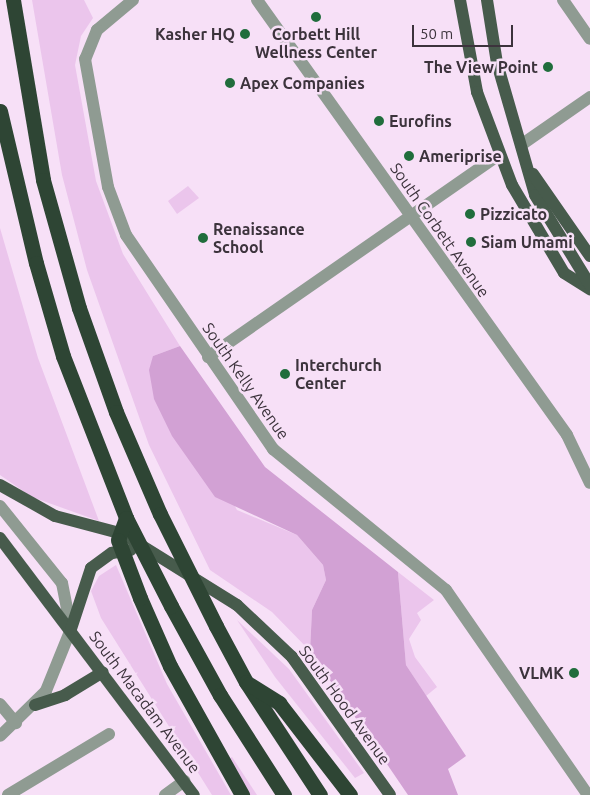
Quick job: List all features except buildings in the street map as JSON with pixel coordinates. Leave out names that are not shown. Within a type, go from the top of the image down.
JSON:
[{"type":"highway","points":[[13,0],[42,180],[86,327],[130,449],[160,514],[246,682],[320,795]]},
{"type":"highway","points":[[0,111],[58,337],[126,518],[171,606],[284,795]]},
{"type":"highway","points":[[126,518],[118,540],[140,598],[170,666],[242,795]]},
{"type":"highway","points":[[246,682],[279,703],[350,795]]},
{"type":"main road","points":[[460,0],[477,92],[499,156],[526,211],[564,273],[590,289]]},
{"type":"main road","points":[[487,0],[497,63],[521,145],[533,174],[590,256]]},
{"type":"main road","points":[[533,174],[535,195],[590,284]]},
{"type":"main road","name":"South Hood Avenue","points":[[0,485],[55,516],[123,534],[148,552],[223,595],[268,631],[307,676],[390,795]]},
{"type":"main road","name":"South Macadam Avenue","points":[[0,538],[71,629],[194,795]]},
{"type":"main road","points":[[71,629],[83,582],[98,562],[125,550],[148,552]]},
{"type":"main road","points":[[35,705],[65,696],[103,672]]},
{"type":"street","name":"South Kelly Avenue","points":[[133,0],[92,37],[85,72],[116,211],[136,253],[273,450],[446,590],[588,795]]},
{"type":"street","name":"South Corbett Avenue","points":[[257,0],[567,435],[590,483]]},
{"type":"street","points":[[563,0],[590,39]]},
{"type":"street","points":[[521,145],[590,97]]},
{"type":"street","points":[[208,357],[409,215],[499,156]]},
{"type":"street","name":"South Macadam Avenue","points":[[0,506],[62,583],[71,629]]},
{"type":"street","points":[[0,736],[16,724],[35,705],[60,664],[71,629]]},
{"type":"street","points":[[0,704],[16,724]]},
{"type":"street","points":[[0,786],[7,795],[109,734]]},
{"type":"street","points":[[165,795],[184,781]]},
{"type":"shaded area","points":[[32,0],[84,0],[93,18],[81,36],[75,65],[96,181],[123,254],[180,346],[153,356],[237,510],[297,535],[323,565],[326,580],[312,610],[310,651],[272,612],[210,570],[149,445],[87,270],[62,175]]},
{"type":"shaded area","points":[[188,186],[199,198],[177,214],[168,201]]},
{"type":"shaded area","points":[[0,228],[38,358],[99,521],[32,497],[0,475]]},
{"type":"shaded area","points":[[180,346],[265,467],[398,572],[406,665],[466,756],[448,769],[458,795],[408,795],[310,651],[312,610],[326,580],[323,565],[297,535],[215,497],[172,436],[154,399],[149,370],[153,356]]},
{"type":"shaded area","points":[[116,565],[167,684],[231,795],[212,795],[101,618],[91,591],[99,576]]},
{"type":"shaded area","points":[[398,572],[434,600],[417,613],[421,620],[409,639],[415,657],[437,687],[426,696],[406,665]]},
{"type":"shaded area","points":[[237,620],[289,669],[364,773],[355,778],[275,677]]},
{"type":"shaded area","points":[[232,757],[257,795],[250,795],[229,759]]},
{"type":"place","name":"Corbett Hill Wellness Center","points":[[316,17]]},
{"type":"place","name":"Kasher HQ","points":[[245,34]]},
{"type":"place","name":"The View Point","points":[[548,67]]},
{"type":"place","name":"Apex Companies","points":[[230,83]]},
{"type":"place","name":"Eurofins","points":[[379,121]]},
{"type":"place","name":"Ameriprise","points":[[409,156]]},
{"type":"place","name":"Pizzicato","points":[[470,214]]},
{"type":"place","name":"Renaissance School","points":[[203,238]]},
{"type":"place","name":"Siam Umami","points":[[471,242]]},
{"type":"place","name":"Interchurch Center","points":[[285,374]]},
{"type":"place","name":"VLMK","points":[[574,673]]}]
